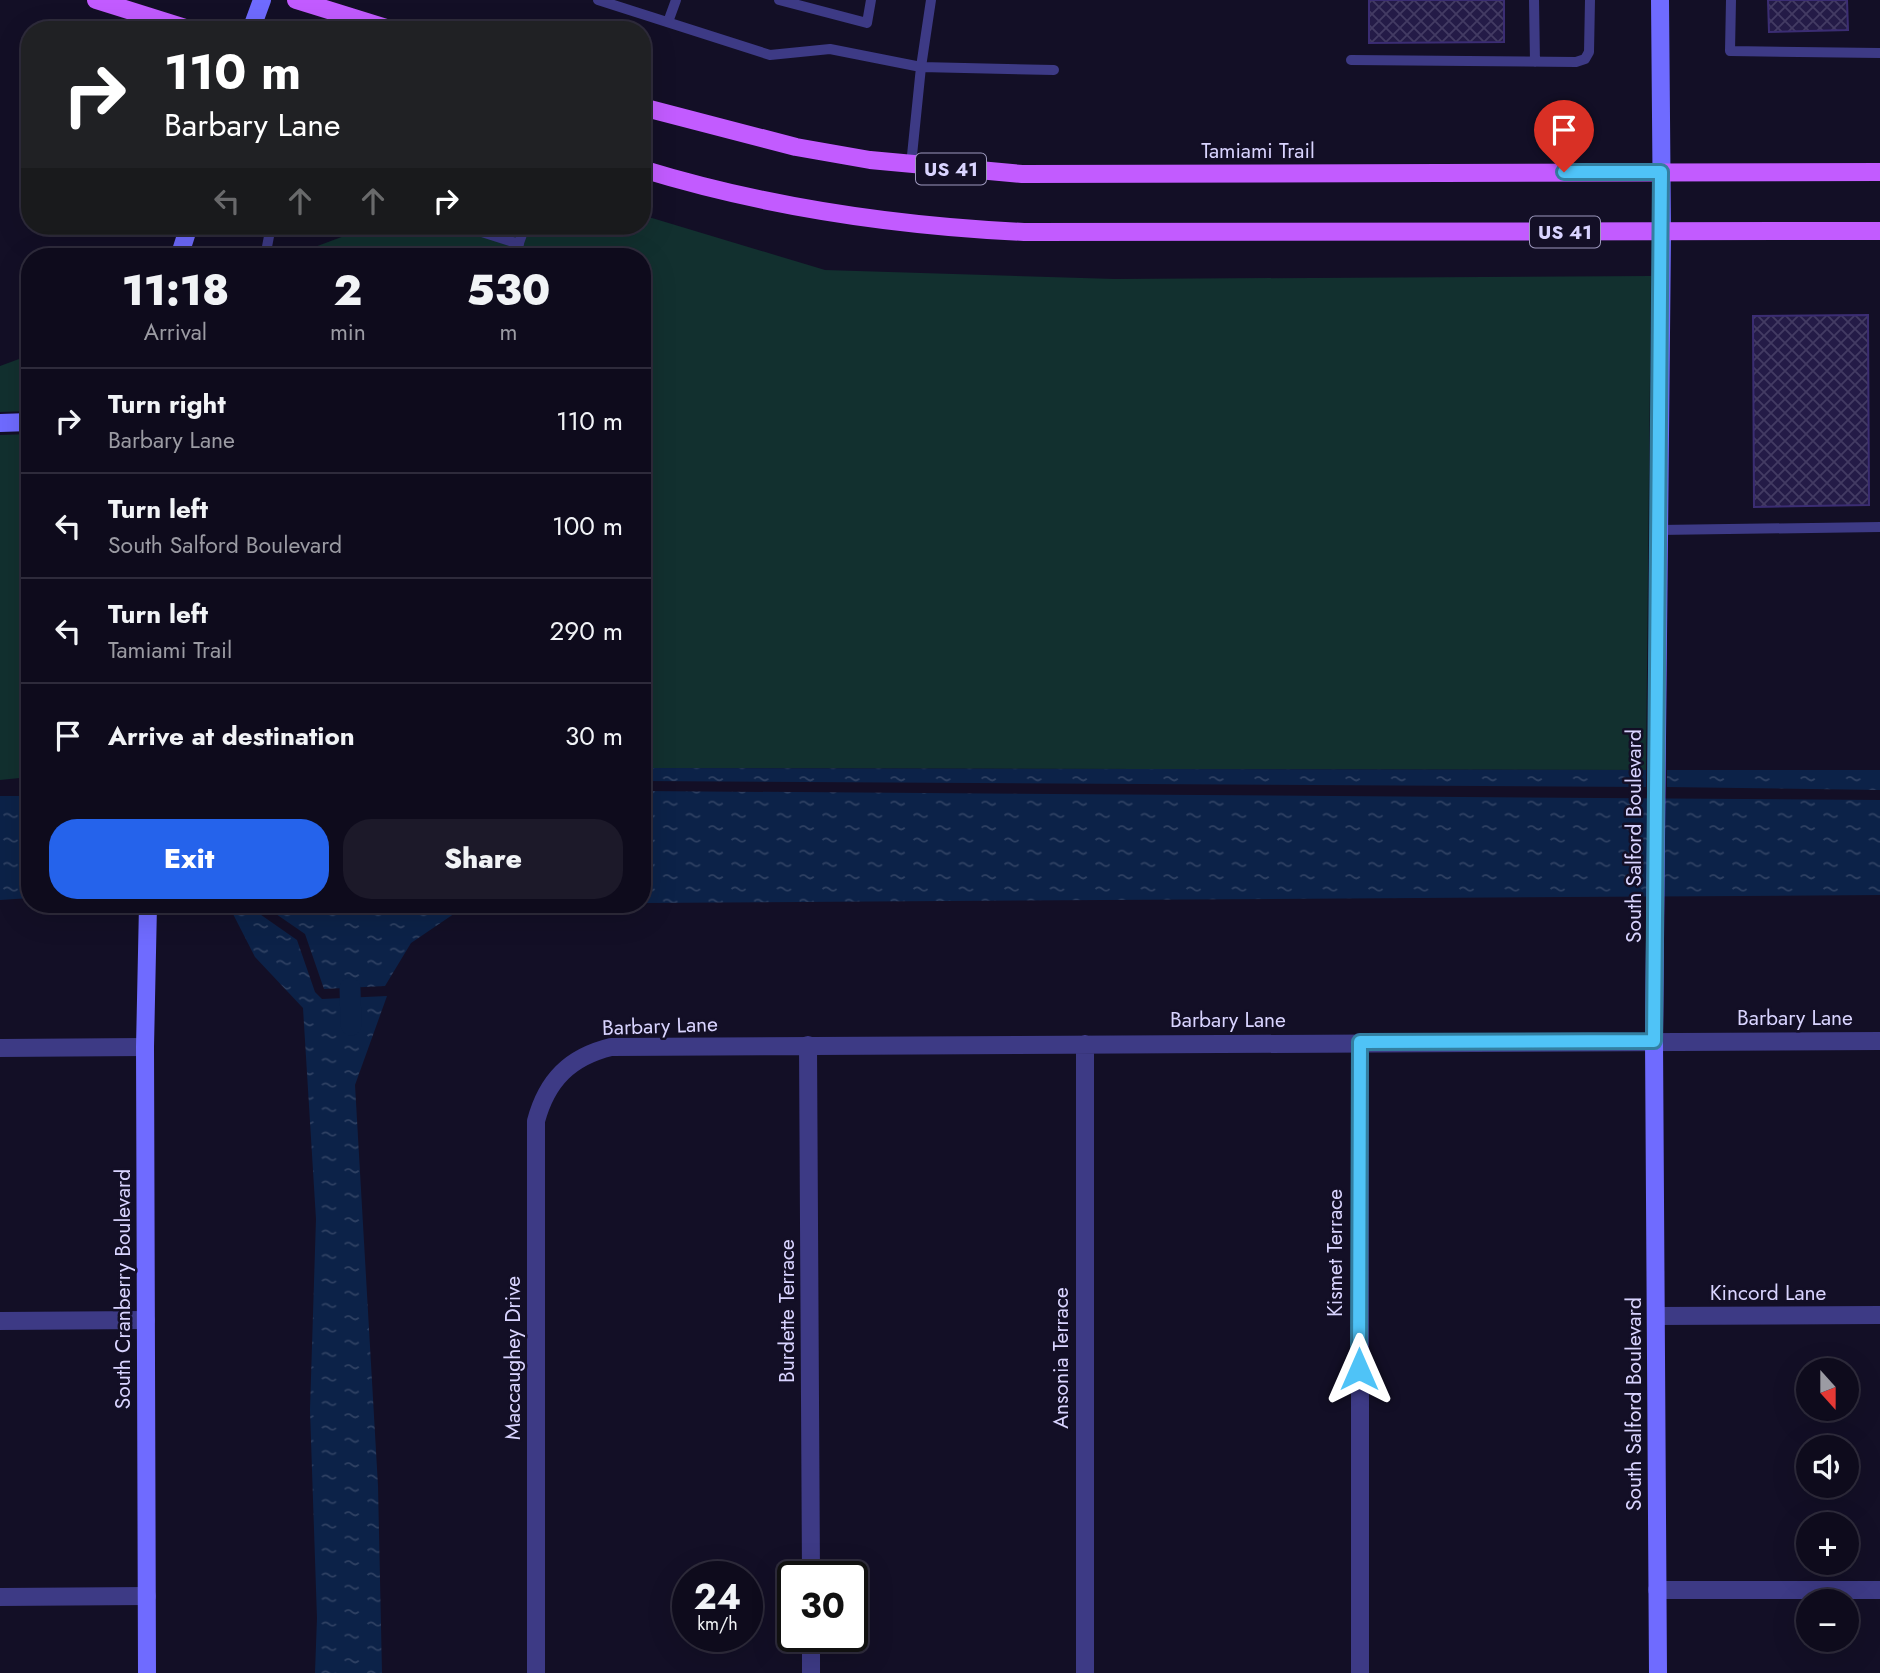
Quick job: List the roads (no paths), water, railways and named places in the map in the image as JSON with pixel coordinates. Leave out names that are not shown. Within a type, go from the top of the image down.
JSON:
[{"type":"main road","points":[[96,0],[162,21]]},
{"type":"main road","points":[[296,0],[364,21]]},
{"type":"main road","name":"Tamiami Trail","points":[[651,109],[796,148],[911,165],[1021,174],[1880,172]]},
{"type":"main road","name":"US 41","points":[[651,171],[795,206],[944,228],[1051,232],[1880,231]]},
{"type":"street","points":[[254,21],[262,0]]},
{"type":"street","name":"South Salford Boulevard","points":[[1658,1673],[1654,1041],[1662,232],[1660,0]]},
{"type":"street","points":[[0,423],[21,422]]},
{"type":"street","name":"South Cranberry Boulevard","points":[[147,1673],[145,1047],[148,913]]},
{"type":"street","name":"Barbary Lane","points":[[577,1059],[611,1048],[808,1045],[1880,1041]]},
{"type":"street","name":"Kismet Terrace","points":[[1360,1042],[1360,1673]]},
{"type":"street","name":"Ansonia Terrace","points":[[1085,1044],[1085,1673]]},
{"type":"street","name":"Burdette Terrace","points":[[808,1045],[811,1561]]},
{"type":"street","points":[[0,1048],[145,1047]]},
{"type":"street","name":"Maccaughey Drive","points":[[537,1673],[536,1121],[549,1086],[577,1059]]},
{"type":"street","name":"Kincord Lane","points":[[1656,1316],[1880,1315]]},
{"type":"street","points":[[0,1321],[146,1320]]},
{"type":"street","points":[[1657,1590],[1880,1590]]},
{"type":"street","points":[[0,1597],[147,1596]]},
{"type":"street","points":[[811,1652],[811,1673]]},
{"type":"lane","points":[[598,0],[770,55],[830,49],[921,67],[1054,70]]},
{"type":"lane","points":[[668,22],[676,0]]},
{"type":"lane","points":[[779,0],[867,23],[871,0]]},
{"type":"lane","points":[[911,165],[931,0]]},
{"type":"lane","points":[[1534,0],[1535,62]]},
{"type":"lane","points":[[1351,60],[1576,62],[1585,59],[1590,44],[1590,0]]},
{"type":"lane","points":[[1731,0],[1730,51],[1880,53]]},
{"type":"lane","points":[[491,235],[519,244]]},
{"type":"lane","points":[[517,248],[522,235]]},
{"type":"lane","points":[[1659,530],[1880,527]]},
{"type":"water","points":[[651,768],[1646,770],[1646,787],[651,781]]},
{"type":"water","points":[[1667,770],[1880,770],[1880,790],[1667,787]]},
{"type":"water","points":[[651,791],[1880,800],[1880,895],[651,903]]},
{"type":"water","points":[[0,796],[21,796],[21,899],[0,900]]},
{"type":"water","points":[[233,913],[258,913],[297,940],[315,992],[322,999],[387,996],[355,1085],[378,1486],[382,1673],[315,1673],[317,1618],[310,1410],[316,1219],[303,1008],[255,957]]},
{"type":"water","points":[[275,913],[455,913],[411,943],[385,986],[324,989],[305,934]]},
{"type":"waterway","points":[[350,988],[351,1025]]}]
